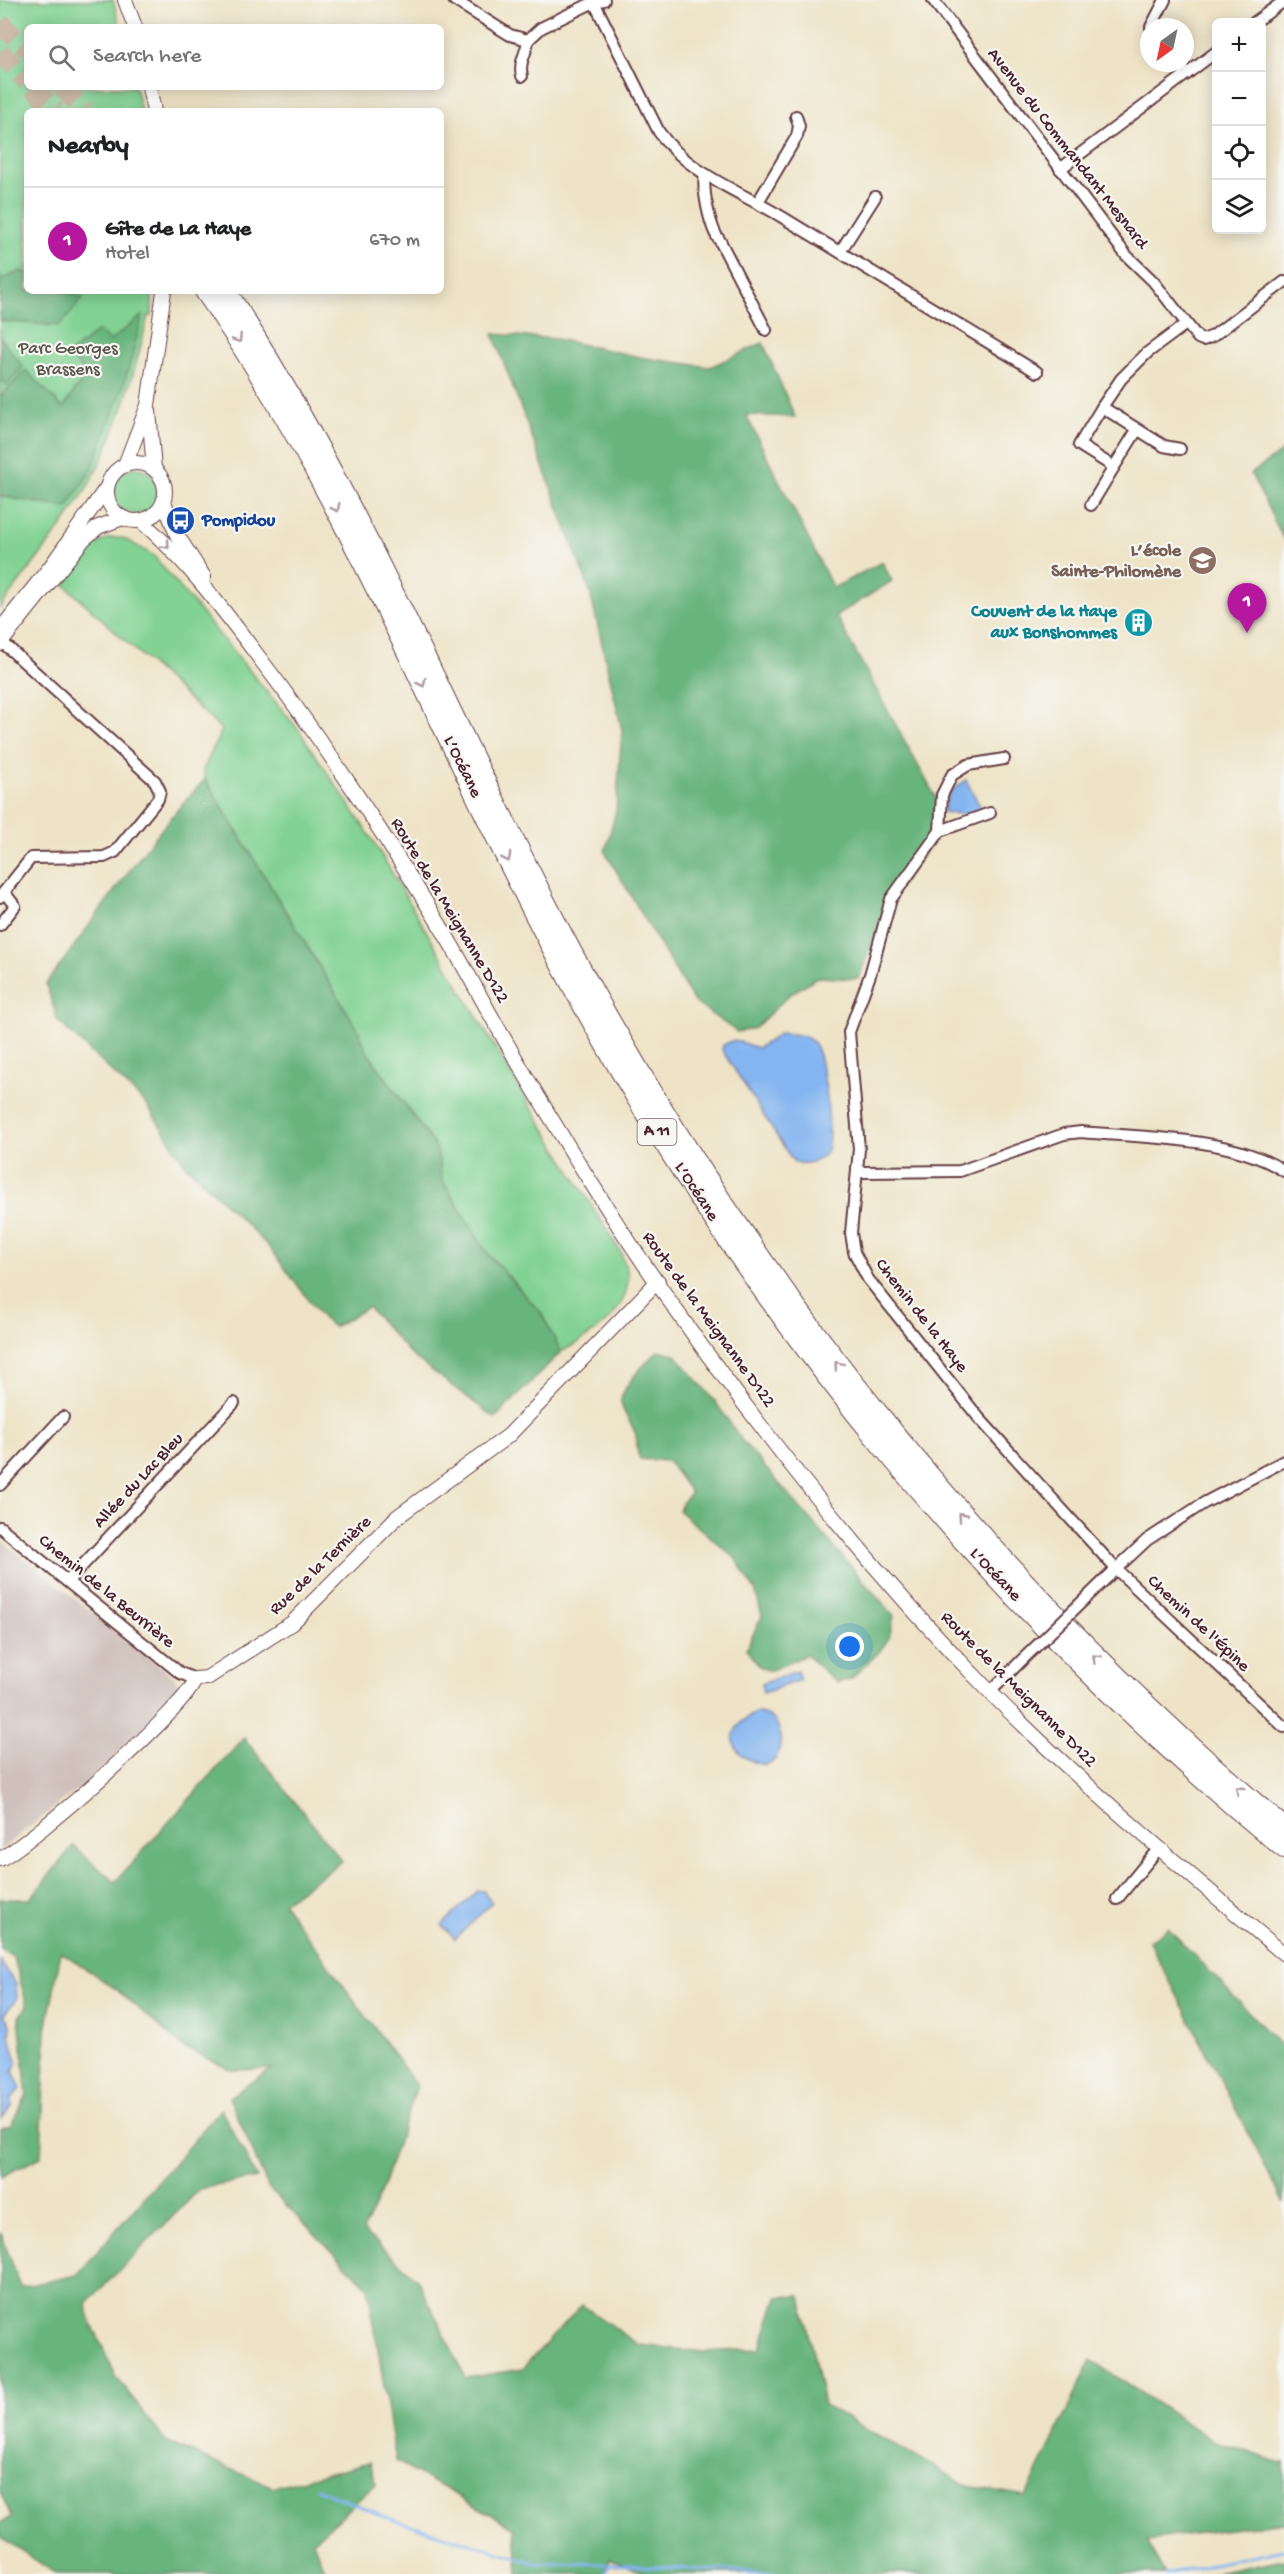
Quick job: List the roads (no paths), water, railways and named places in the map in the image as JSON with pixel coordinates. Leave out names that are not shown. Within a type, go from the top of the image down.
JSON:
[{"type":"highway","name":"L’Océane","points":[[207,294],[261,376],[324,485],[506,858],[573,987],[652,1124],[733,1247],[848,1403],[982,1562],[1130,1712],[1284,1848]]},
{"type":"highway","name":"L’Océane","points":[[228,294],[273,365],[345,494],[512,833],[602,1007],[687,1150],[752,1247],[872,1408],[1011,1570],[1145,1705],[1284,1828]]},
{"type":"street","points":[[125,0],[134,24]]},
{"type":"street","points":[[132,0],[135,24]]},
{"type":"street","points":[[454,0],[510,35],[528,40]]},
{"type":"street","name":"Avenue du Commandant Mesnard","points":[[933,0],[1126,255],[1153,281],[1195,336],[1203,340],[1213,336],[1284,282]]},
{"type":"street","points":[[1156,18],[1165,0]]},
{"type":"street","points":[[522,76],[520,67],[527,51],[528,40],[541,28],[597,1],[660,132],[672,151],[705,174],[758,202],[1037,372]]},
{"type":"street","points":[[1261,18],[1284,1]]},
{"type":"street","points":[[1060,169],[1212,55]]},
{"type":"street","points":[[150,90],[153,108]]},
{"type":"street","points":[[758,202],[797,136],[800,126],[796,116]]},
{"type":"street","points":[[705,174],[702,186],[712,232],[720,241],[766,330]]},
{"type":"street","points":[[840,252],[875,197]]},
{"type":"street","points":[[125,465],[148,405],[164,294]]},
{"type":"street","points":[[1114,467],[1079,446],[1121,379],[1146,353],[1186,324]]},
{"type":"street","points":[[148,405],[154,469]]},
{"type":"street","points":[[1102,407],[1164,446],[1180,449]]},
{"type":"street","points":[[1091,505],[1137,430]]},
{"type":"street","points":[[1,638],[107,487],[113,474],[125,465],[140,463],[154,469],[164,482],[164,502],[177,535],[223,609]]},
{"type":"street","points":[[107,487],[110,504],[123,518]]},
{"type":"street","points":[[141,521],[156,514],[164,502]]},
{"type":"street","points":[[1,638],[84,539],[99,527],[123,518],[141,521],[158,536],[223,609]]},
{"type":"street","name":"Route de la Meignanne D122","points":[[223,609],[368,810],[436,919],[561,1136],[658,1281],[746,1404],[838,1523],[990,1692],[1107,1804],[1284,1954]]},
{"type":"street","points":[[0,925],[15,906],[2,894],[31,858],[104,857],[115,852],[158,800],[160,791],[155,781],[1,638]]},
{"type":"street","points":[[990,813],[940,831],[942,795],[952,775],[968,765],[1004,759]]},
{"type":"street","name":"Chemin de la Haye","points":[[940,831],[891,899],[870,975],[849,1032],[859,1149],[851,1233],[854,1252],[868,1279],[979,1418],[1116,1569]]},
{"type":"street","points":[[857,1169],[863,1172],[942,1173],[960,1170],[1064,1134],[1081,1132],[1200,1142],[1259,1158],[1284,1171]]},
{"type":"street","name":"Rue de la Ternière","points":[[195,1679],[207,1678],[292,1623],[397,1517],[507,1436],[658,1281]]},
{"type":"street","name":"Allée du Lac Bleu","points":[[68,1581],[234,1403]]},
{"type":"street","points":[[0,1485],[63,1417]]},
{"type":"street","points":[[990,1692],[1147,1539],[1204,1503],[1284,1461]]},
{"type":"street","name":"Chemin de la Beurrière","points":[[0,1527],[180,1673],[195,1679]]},
{"type":"street","name":"Chemin de l'Épine","points":[[1116,1569],[1284,1727]]},
{"type":"street","points":[[0,1859],[122,1760],[185,1698],[194,1685],[195,1679]]},
{"type":"street","points":[[1117,1899],[1159,1848]]},
{"type":"water","points":[[966,780],[982,810],[976,817],[967,819],[961,814],[943,812],[949,793]]},
{"type":"water","points":[[781,1033],[802,1035],[812,1041],[824,1078],[827,1097],[828,1146],[825,1154],[811,1162],[795,1163],[722,1050],[723,1045],[734,1040],[758,1048]]},
{"type":"water","points":[[797,1671],[800,1680],[763,1693],[761,1684]]},
{"type":"water","points":[[756,1713],[772,1718],[779,1729],[779,1751],[776,1759],[766,1765],[744,1757],[734,1743],[737,1727]]},
{"type":"water","points":[[478,1891],[484,1891],[492,1903],[455,1939],[442,1925]]},
{"type":"water","points":[[0,1961],[16,1984],[17,1999],[4,2014],[11,2026],[10,2036],[17,2063],[13,2071],[21,2088],[12,2098],[12,2107],[2,2118]]},
{"type":"waterway","points":[[316,2488],[388,2518],[535,2563],[609,2564]]},
{"type":"waterway","points":[[1166,2574],[1284,2549]]},
{"type":"waterway","points":[[605,2574],[609,2564],[774,2574]]},
{"type":"tunnel","points":[[0,23],[24,47]]},
{"type":"tunnel","points":[[0,52],[24,78]]},
{"type":"tunnel","points":[[36,90],[53,108]]},
{"type":"tunnel","points":[[65,90],[82,108]]},
{"type":"place","name":"Pompidou","points":[[181,521]]},
{"type":"place","name":"L’école Sainte-Philomène","points":[[1202,561]]},
{"type":"place","name":"Couvent de la Haye aux Bonshommes","points":[[1138,622]]},
{"type":"place","name":"Gîte de La Haye","points":[[1247,633]]},
{"type":"park label","name":"Parc Georges Brassens","points":[[68,359]]}]
